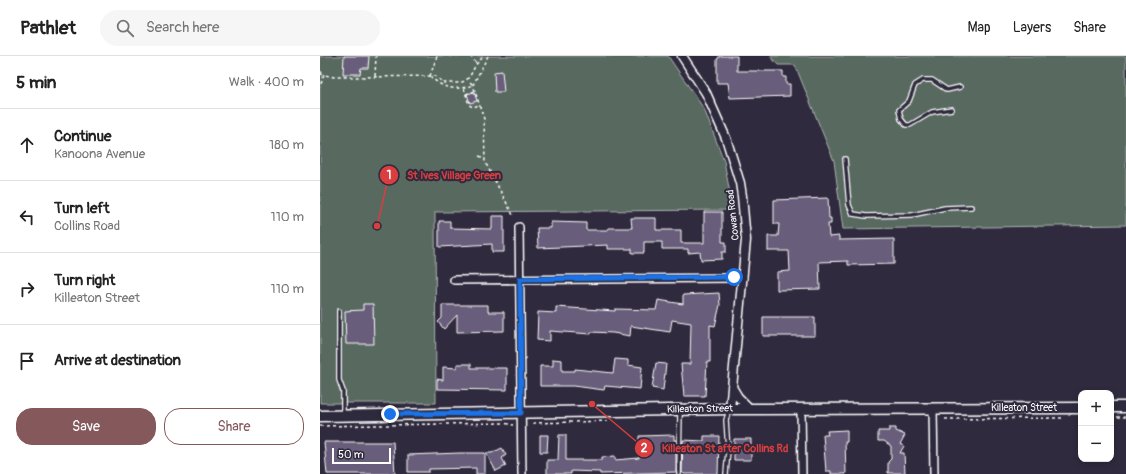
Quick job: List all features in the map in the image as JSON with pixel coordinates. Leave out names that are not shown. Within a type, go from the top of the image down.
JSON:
[{"type":"main road","points":[[1114,408],[1126,407]]},
{"type":"main road","name":"Killeaton Street","points":[[320,416],[749,408],[1078,408]]},
{"type":"street","name":"Cowan Road","points":[[682,56],[706,93],[726,138],[740,183],[746,240],[730,409]]},
{"type":"street","points":[[519,227],[522,474]]},
{"type":"street","points":[[454,280],[743,278]]},
{"type":"street","points":[[732,387],[738,397],[749,408]]},
{"type":"street","points":[[801,408],[802,474]]},
{"type":"street","points":[[933,408],[934,474]]},
{"type":"lane","points":[[952,110],[932,112],[910,125],[906,125],[901,120],[899,110],[909,101],[915,85],[923,80],[932,80],[947,90],[960,87]]},
{"type":"lane","points":[[845,159],[849,205],[853,214],[866,216],[912,215],[945,208],[971,207]]},
{"type":"lane","points":[[339,312],[339,380],[343,391],[343,415]]},
{"type":"lane","points":[[726,474],[728,444],[726,420],[730,409]]},
{"type":"lane","points":[[679,474],[680,410]]},
{"type":"path","points":[[375,76],[376,56]]},
{"type":"path","points":[[430,76],[436,56]]},
{"type":"path","points":[[470,56],[476,64]]},
{"type":"path","points":[[468,80],[476,64],[483,56]]},
{"type":"path","points":[[430,76],[444,87],[464,88],[473,85],[488,56]]},
{"type":"path","points":[[320,71],[324,74]]},
{"type":"path","points":[[320,74],[334,77],[435,76],[444,83],[468,80]]},
{"type":"path","points":[[320,87],[324,74]]},
{"type":"path","points":[[468,80],[473,85],[484,119],[485,158],[488,169],[514,217]]},
{"type":"path","points":[[464,88],[469,105],[473,107],[479,105]]},
{"type":"path","points":[[466,94],[475,91]]},
{"type":"path","points":[[479,156],[485,158]]},
{"type":"path","points":[[1114,417],[1126,417]]},
{"type":"path","points":[[945,419],[1066,418]]},
{"type":"path","points":[[320,426],[504,423],[513,425]]},
{"type":"green space","points":[[320,56],[668,56],[704,109],[724,161],[733,210],[435,212],[436,403],[320,403]]},
{"type":"green space","points":[[770,56],[1126,56],[1126,225],[843,229],[834,161],[795,65],[778,65]]},
{"type":"building","points":[[344,56],[369,56],[368,68],[361,68],[360,74],[343,74]]},
{"type":"building","points":[[719,56],[737,56],[737,71],[783,71],[783,77],[786,77],[786,84],[790,84],[790,96],[730,98],[728,83],[717,83],[717,59]]},
{"type":"building","points":[[502,71],[504,92],[495,92],[494,72]]},
{"type":"building","points":[[474,92],[477,101],[470,103],[467,94]]},
{"type":"building","points":[[828,198],[829,218],[831,218],[831,224],[828,224],[829,237],[839,236],[839,240],[894,239],[894,264],[848,265],[848,261],[819,262],[820,289],[777,290],[777,272],[790,271],[789,251],[768,251],[768,236],[778,236],[779,224],[774,224],[774,200]]},
{"type":"building","points":[[704,212],[722,212],[722,242],[726,242],[726,252],[722,252],[722,259],[701,260],[700,252],[688,253],[688,249],[662,249],[662,242],[644,242],[644,253],[632,253],[632,249],[608,249],[608,245],[538,248],[537,228],[551,228],[551,222],[586,223],[586,230],[608,230],[608,228],[632,228],[631,218],[656,218],[656,230],[681,230],[681,243],[704,243]]},
{"type":"building","points":[[492,216],[504,216],[504,252],[492,252],[492,244],[439,247],[439,221],[450,221],[450,228],[492,229]]},
{"type":"building","points":[[719,293],[720,305],[715,326],[710,325],[710,362],[707,362],[705,396],[684,396],[681,364],[690,364],[691,323],[672,320],[670,332],[631,326],[630,336],[613,333],[591,332],[591,334],[550,331],[550,341],[537,340],[538,312],[556,313],[556,307],[615,311],[615,309],[656,310],[658,300],[683,304],[683,295]]},
{"type":"building","points":[[363,304],[373,304],[374,344],[346,344],[345,311],[363,310]]},
{"type":"building","points":[[442,305],[488,305],[488,312],[504,312],[504,331],[457,332],[457,315],[444,329],[438,322],[442,318]]},
{"type":"building","points":[[763,317],[815,317],[815,336],[763,336]]},
{"type":"building","points":[[553,359],[562,360],[562,371],[575,371],[575,369],[613,373],[615,359],[628,360],[628,365],[642,367],[640,389],[605,386],[604,390],[574,386],[540,386],[540,366],[553,366]]},
{"type":"building","points":[[656,363],[666,364],[663,390],[652,388]]},
{"type":"building","points":[[457,364],[471,364],[471,368],[507,368],[507,390],[437,389],[437,379],[443,380],[443,367],[457,368]]},
{"type":"building","points":[[889,428],[896,428],[896,431],[905,435],[900,444],[904,446],[900,453],[904,453],[905,473],[888,473],[888,462],[891,459],[891,446],[884,441],[878,441],[878,431],[889,431]]},
{"type":"building","points":[[847,430],[847,442],[845,442],[846,474],[831,474],[831,471],[826,471],[823,435],[828,435],[827,431]]},
{"type":"building","points":[[540,435],[548,435],[547,452],[540,452]]},
{"type":"building","points":[[559,435],[566,435],[566,460],[602,460],[602,457],[615,456],[615,460],[639,458],[639,436],[674,435],[674,440],[676,440],[676,472],[600,474],[600,472],[571,471],[571,474],[547,474],[547,460],[558,460]]},
{"type":"building","points":[[704,436],[719,436],[718,474],[684,474],[682,472],[683,440],[704,441]]},
{"type":"building","points":[[734,439],[751,439],[751,460],[734,460]]},
{"type":"building","points":[[324,442],[393,442],[395,474],[327,474]]},
{"type":"building","points":[[502,448],[506,455],[502,458],[506,466],[496,471],[486,453],[492,453]]},
{"type":"building","points":[[485,453],[485,474],[476,474],[476,468],[429,469],[429,472],[408,472],[408,455]]},
{"type":"place","name":"St Ives Village Green","points":[[377,226]]},
{"type":"place","name":"Killeaton St after Collins Rd","points":[[592,404]]},
{"type":"route","points":[[390,414],[521,413],[520,279],[734,277]]}]
